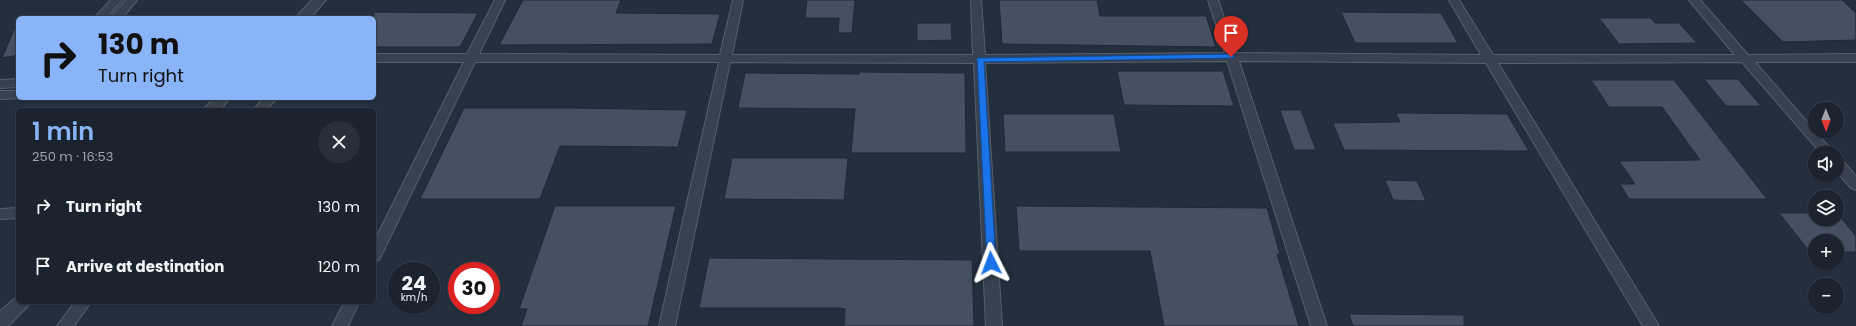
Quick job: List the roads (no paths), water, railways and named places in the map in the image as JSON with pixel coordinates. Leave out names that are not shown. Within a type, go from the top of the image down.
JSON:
[{"type":"street","points":[[102,16],[117,0]]},
{"type":"street","points":[[118,16],[132,0]]},
{"type":"street","points":[[304,16],[320,0]]},
{"type":"street","points":[[376,252],[500,0]]},
{"type":"street","points":[[667,326],[738,0]]},
{"type":"street","points":[[976,0],[994,326]]},
{"type":"street","points":[[1213,0],[1319,326]]},
{"type":"street","points":[[1454,0],[1650,326]]},
{"type":"street","points":[[1694,0],[1822,146]]},
{"type":"street","points":[[376,58],[725,60],[1231,57],[1490,59],[1856,58]]},
{"type":"street","points":[[0,84],[16,83]]},
{"type":"street","points":[[0,95],[16,95]]},
{"type":"street","points":[[213,108],[221,100]]},
{"type":"street","points":[[262,108],[269,100]]},
{"type":"street","points":[[1844,171],[1856,185]]},
{"type":"street","points":[[0,214],[16,213]]},
{"type":"street","points":[[0,322],[18,304]]},
{"type":"street","points":[[65,326],[82,304]]},
{"type":"street","points":[[340,326],[351,304]]}]
